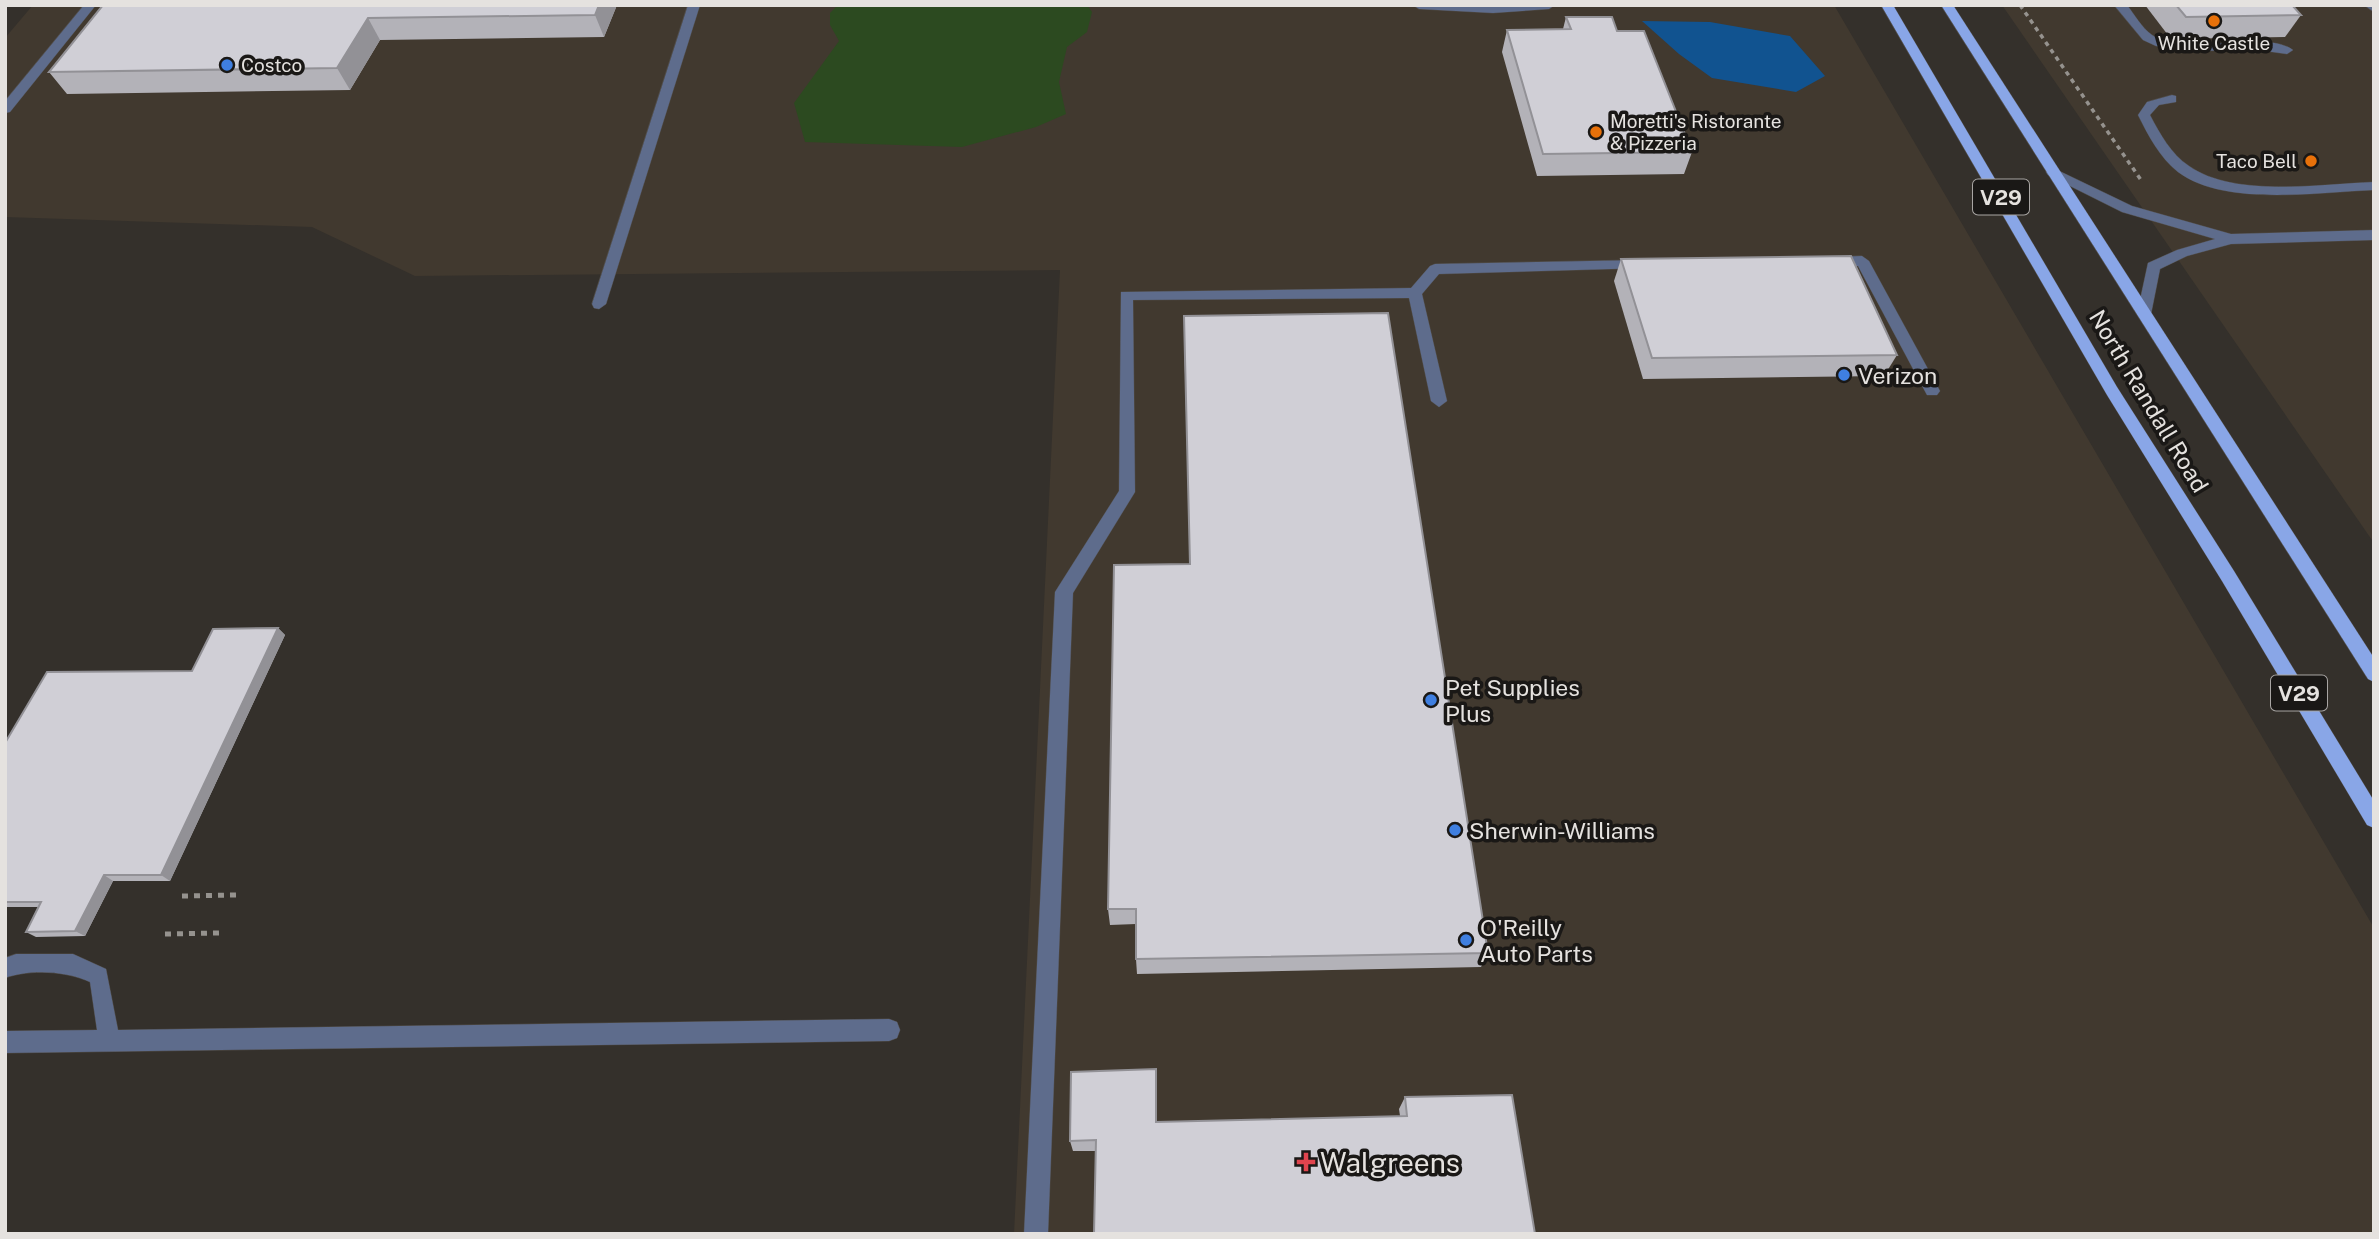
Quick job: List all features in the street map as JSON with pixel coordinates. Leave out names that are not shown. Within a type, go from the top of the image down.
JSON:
[{"type":"main road","name":"North Randall Road","points":[[1886,5],[1952,113],[2112,391],[2228,576],[2374,819]]},
{"type":"main road","name":"North Randall Road","points":[[1947,5],[2374,674]]},
{"type":"lane","points":[[5,109],[90,5]]},
{"type":"lane","points":[[599,304],[694,5]]},
{"type":"lane","points":[[1419,5],[1493,9],[1549,5]]},
{"type":"lane","points":[[2120,5],[2147,37],[2160,43],[2188,47],[2258,46],[2287,50]]},
{"type":"lane","points":[[2172,99],[2154,102],[2147,107],[2144,115],[2172,158],[2185,171],[2202,180],[2240,188],[2374,186]]},
{"type":"lane","points":[[2053,172],[2127,209],[2231,239]]},
{"type":"lane","points":[[2144,314],[2153,266],[2182,253],[2231,239],[2374,235]]},
{"type":"lane","points":[[1822,262],[1863,261],[1932,391]]},
{"type":"lane","points":[[1036,1234],[1064,592],[1126,492],[1126,295],[1415,293],[1435,270],[1658,265]]},
{"type":"lane","points":[[1415,293],[1439,401]]},
{"type":"lane","points":[[5,968],[16,964],[73,964],[99,976],[109,1041]]},
{"type":"lane","points":[[5,1042],[889,1030]]},
{"type":"path","points":[[2020,5],[2146,188]]},
{"type":"path","points":[[182,896],[236,895]]},
{"type":"path","points":[[165,934],[219,933]]},
{"type":"shaded area","points":[[33,5],[1834,5],[2374,928],[2374,1234],[1014,1234],[1060,270],[415,276],[312,227],[5,217],[5,38]]},
{"type":"shaded area","points":[[2002,5],[2374,5],[2374,543]]},
{"type":"green space","points":[[838,5],[1087,5],[1092,12],[1087,32],[1067,47],[1059,82],[1066,114],[1036,127],[962,147],[805,142],[794,103],[839,41],[830,25],[830,13]]},
{"type":"water","points":[[1642,21],[1710,22],[1790,36],[1825,76],[1796,92],[1712,78],[1679,54]]},
{"type":"building","points":[[103,5],[599,5],[595,15],[368,18],[337,68],[49,72]]},
{"type":"building","points":[[2176,5],[2292,5],[2301,15],[2186,17]]},
{"type":"building","name":"Moretti's Ristorante & Pizzeria","points":[[1566,17],[1612,17],[1617,31],[1644,31],[1692,152],[1543,154],[1507,30],[1571,29]]},
{"type":"building","points":[[1851,256],[1897,355],[1652,358],[1621,259]]},
{"type":"building","points":[[1388,313],[1488,953],[1136,959],[1136,909],[1108,909],[1114,565],[1190,564],[1184,316]]},
{"type":"building","points":[[278,628],[161,875],[104,875],[75,931],[26,932],[41,902],[5,902],[5,743],[47,672],[192,671],[213,629]]},
{"type":"building","name":"Walgreens","points":[[1156,1069],[1156,1122],[1407,1116],[1405,1097],[1512,1095],[1535,1234],[1094,1234],[1096,1140],[1070,1141],[1071,1072]]},
{"type":"place","name":"White Castle","points":[[2214,21]]},
{"type":"place","name":"Costco","points":[[227,65]]},
{"type":"place","name":"Moretti's Ristorante & Pizzeria","points":[[1596,132]]},
{"type":"place","name":"Taco Bell","points":[[2311,161]]},
{"type":"place","name":"Verizon","points":[[1844,375]]},
{"type":"place","name":"Pet Supplies Plus","points":[[1431,700]]},
{"type":"place","name":"Sherwin-Williams","points":[[1455,830]]},
{"type":"place","name":"O'Reilly Auto Parts","points":[[1466,940]]},
{"type":"place","name":"Walgreens","points":[[1306,1162]]}]
